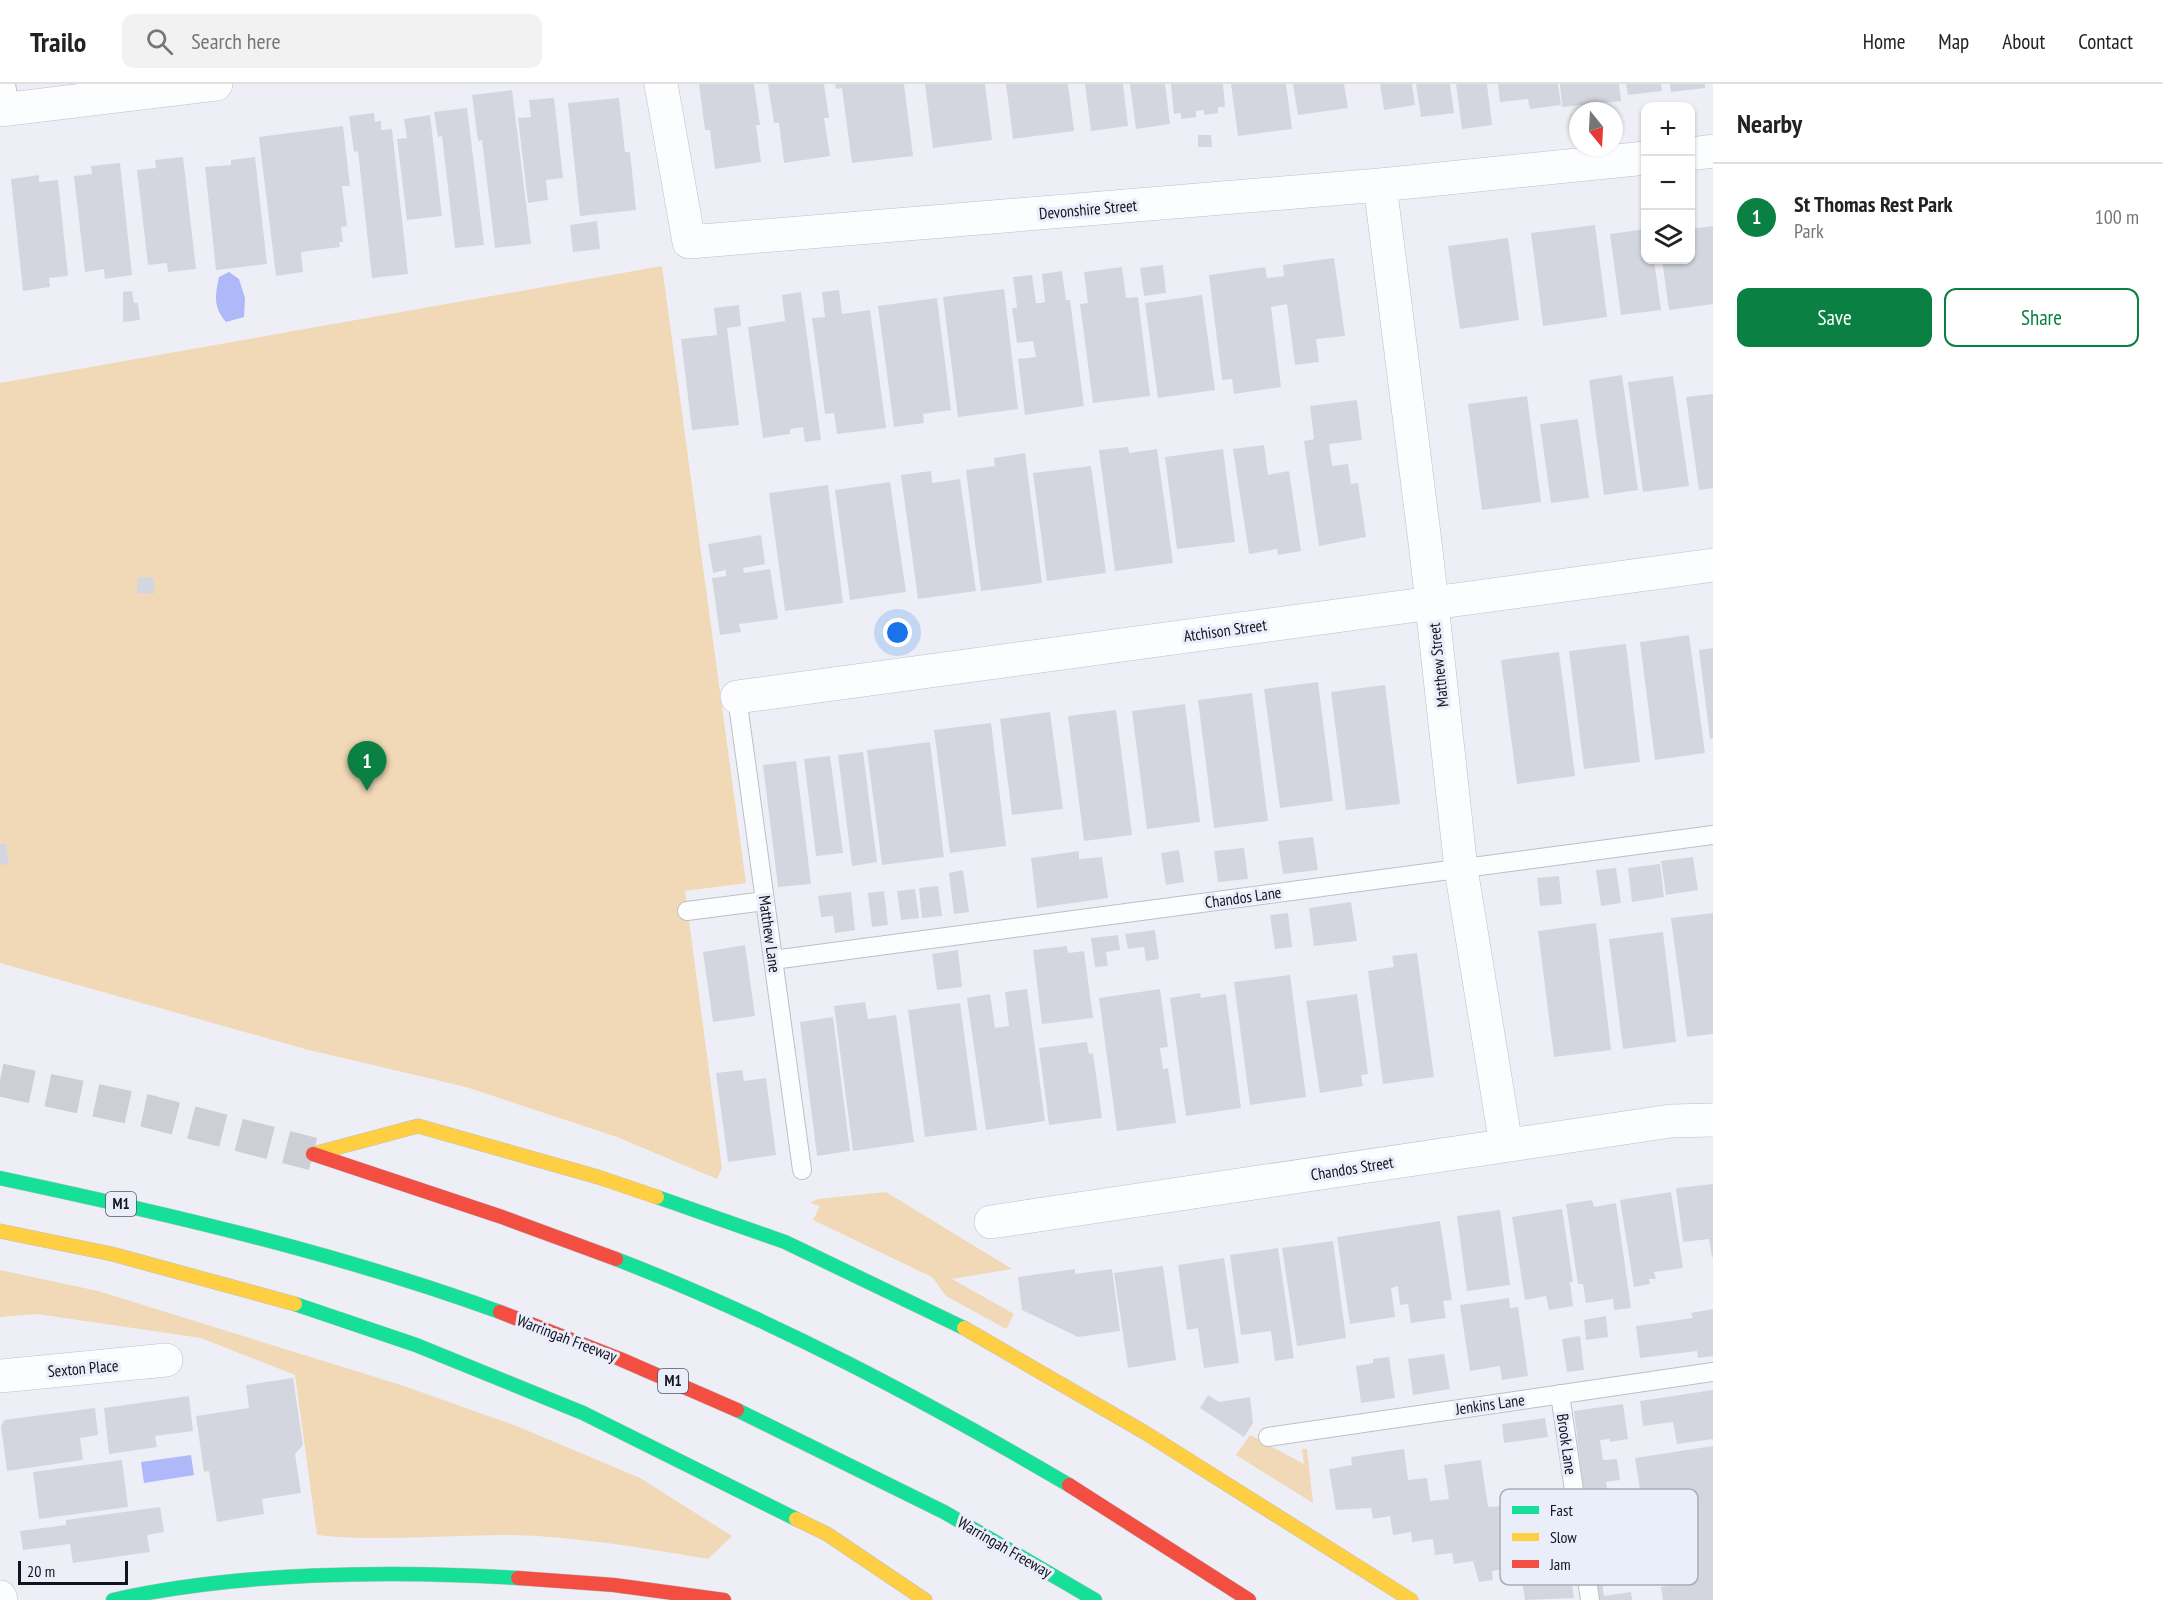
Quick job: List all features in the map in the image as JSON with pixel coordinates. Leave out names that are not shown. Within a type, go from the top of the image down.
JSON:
[{"type":"highway","points":[[1249,1600],[1070,1485],[941,1413],[808,1344],[661,1279],[471,1205],[313,1154],[418,1126],[598,1177],[785,1242],[961,1326],[1144,1432],[1411,1600]]},
{"type":"highway","name":"Warringah Freeway","points":[[0,1178],[241,1233],[446,1293],[598,1348],[758,1419],[928,1503],[1095,1600]]},
{"type":"highway","points":[[0,1231],[112,1254],[213,1280],[296,1304],[416,1345],[583,1413],[827,1534],[925,1600]]},
{"type":"highway","points":[[113,1600],[191,1585],[331,1576],[483,1575],[640,1587],[724,1600]]},
{"type":"street","points":[[5,101],[216,84]]},
{"type":"street","name":"Devonshire Street","points":[[662,84],[689,242],[1380,185],[1641,159]]},
{"type":"street","points":[[1695,153],[1713,151]]},
{"type":"street","name":"Matthew Street","points":[[1380,185],[1461,869],[1506,1145]]},
{"type":"street","name":"Atchison Street","points":[[737,697],[1713,565]]},
{"type":"street","name":"Chandos Street","points":[[991,1222],[1671,1121],[1713,1120]]},
{"type":"street","name":"Sexton Place","points":[[0,1376],[166,1360]]},
{"type":"lane","name":"Matthew Lane","points":[[737,697],[802,1170]]},
{"type":"lane","name":"Chandos Lane","points":[[773,960],[1713,835]]},
{"type":"lane","points":[[687,911],[765,901]]},
{"type":"lane","name":"Jenkins Lane","points":[[1268,1437],[1713,1372]]},
{"type":"lane","name":"Brook Lane","points":[[1560,1394],[1574,1489]]},
{"type":"lane","name":"Brook Lane","points":[[1588,1585],[1590,1600]]},
{"type":"shaded area","points":[[662,266],[746,883],[685,891],[722,1168],[717,1179],[617,1137],[466,1087],[305,1049],[0,963],[0,383]]},
{"type":"shaded area","points":[[886,1192],[1012,1269],[952,1279],[1014,1314],[1006,1329],[946,1296],[932,1277],[813,1220],[820,1206],[810,1203],[818,1199]]},
{"type":"shaded area","points":[[0,1270],[98,1291],[404,1386],[519,1427],[640,1478],[732,1536],[708,1559],[609,1543],[534,1536],[389,1538],[317,1535],[295,1375],[201,1338],[37,1314],[0,1317]]},
{"type":"shaded area","points":[[1250,1435],[1304,1464],[1302,1449],[1307,1449],[1313,1503],[1236,1455]]},
{"type":"water","points":[[229,272],[239,279],[245,298],[244,317],[226,322],[217,306],[216,295],[219,277]]},
{"type":"water","points":[[191,1455],[194,1475],[144,1483],[141,1462]]},
{"type":"building","points":[[699,84],[754,84],[760,125],[756,125],[761,162],[715,169],[710,130],[705,130]]},
{"type":"building","points":[[768,84],[824,84],[829,118],[824,118],[830,156],[784,163],[779,123],[774,123]]},
{"type":"building","points":[[835,84],[904,84],[913,156],[852,163],[842,88],[836,89]]},
{"type":"building","points":[[925,84],[985,84],[992,140],[933,148]]},
{"type":"building","points":[[1006,84],[1068,84],[1074,131],[1013,139]]},
{"type":"building","points":[[1085,84],[1123,84],[1128,126],[1091,131]]},
{"type":"building","points":[[1130,84],[1165,84],[1170,124],[1136,129]]},
{"type":"building","points":[[1171,84],[1223,84],[1225,107],[1218,107],[1218,113],[1204,115],[1204,110],[1196,111],[1196,117],[1181,119],[1181,113],[1174,114]]},
{"type":"building","points":[[1231,84],[1286,84],[1292,129],[1238,136]]},
{"type":"building","points":[[1293,84],[1344,84],[1348,108],[1298,115]]},
{"type":"building","points":[[1380,84],[1412,84],[1415,105],[1384,110]]},
{"type":"building","points":[[1416,84],[1450,84],[1454,113],[1421,117]]},
{"type":"building","points":[[1456,84],[1487,84],[1492,125],[1462,129]]},
{"type":"building","points":[[1498,84],[1558,84],[1561,105],[1530,109],[1528,99],[1500,102]]},
{"type":"building","points":[[1560,84],[1619,84],[1621,101],[1569,102],[1569,106],[1562,107]]},
{"type":"building","points":[[1626,84],[1661,84],[1662,91],[1628,95]]},
{"type":"building","points":[[1670,84],[1705,84],[1705,88],[1671,92]]},
{"type":"building","points":[[512,90],[531,244],[495,248],[482,140],[478,141],[472,95]]},
{"type":"building","points":[[554,98],[563,178],[546,180],[548,200],[528,203],[518,118],[531,117],[529,100]]},
{"type":"building","points":[[619,98],[625,152],[630,152],[636,210],[580,216],[568,103]]},
{"type":"building","points":[[467,108],[484,245],[455,248],[442,136],[438,137],[434,112]]},
{"type":"building","points":[[374,113],[375,122],[381,121],[381,130],[392,129],[408,274],[372,278],[358,151],[354,152],[349,116]]},
{"type":"building","points":[[430,115],[442,216],[407,220],[397,139],[407,138],[404,119]]},
{"type":"building","points":[[343,126],[350,186],[342,186],[347,226],[341,227],[343,242],[339,242],[340,247],[301,252],[303,272],[276,276],[259,137]]},
{"type":"building","points":[[1198,135],[1211,135],[1212,147],[1198,147]]},
{"type":"building","points":[[183,157],[196,269],[168,272],[167,263],[148,265],[137,170],[156,168],[155,160]]},
{"type":"building","points":[[255,157],[267,264],[216,270],[205,167],[231,165],[231,160]]},
{"type":"building","points":[[120,163],[132,275],[105,279],[104,269],[85,272],[74,176],[92,174],[91,166]]},
{"type":"building","points":[[39,175],[39,182],[58,180],[68,276],[49,278],[50,287],[23,291],[11,179]]},
{"type":"building","points":[[597,221],[600,249],[573,252],[570,225]]},
{"type":"building","points":[[1595,225],[1607,317],[1543,326],[1531,233]]},
{"type":"building","points":[[1713,226],[1713,304],[1669,310],[1663,264],[1695,264],[1695,228]]},
{"type":"building","points":[[1641,230],[1641,264],[1655,264],[1661,310],[1621,315],[1610,234]]},
{"type":"building","points":[[1508,238],[1519,320],[1460,329],[1448,246]]},
{"type":"building","points":[[1334,258],[1345,336],[1316,339],[1319,362],[1295,365],[1287,304],[1271,307],[1281,387],[1234,394],[1232,379],[1222,380],[1209,275],[1265,267],[1267,278],[1284,276],[1283,265]]},
{"type":"building","points":[[1163,265],[1166,293],[1144,296],[1140,268]]},
{"type":"building","points":[[1122,267],[1126,298],[1138,297],[1150,396],[1093,403],[1080,304],[1088,303],[1084,272]]},
{"type":"building","points":[[1062,271],[1066,300],[1070,300],[1084,406],[1025,415],[1018,359],[1036,357],[1033,341],[1017,343],[1012,308],[1017,308],[1013,277],[1032,275],[1036,303],[1041,303],[1045,302],[1042,274]]},
{"type":"building","points":[[1004,289],[1018,409],[958,417],[943,297]]},
{"type":"building","points":[[839,290],[842,314],[870,310],[886,428],[837,434],[834,413],[825,414],[812,318],[825,317],[822,292]]},
{"type":"building","points":[[132,291],[134,303],[138,303],[140,320],[123,322],[123,292]]},
{"type":"building","points":[[801,292],[821,440],[805,442],[803,427],[790,429],[790,434],[763,438],[748,327],[785,321],[782,295]]},
{"type":"building","points":[[1202,295],[1215,390],[1158,398],[1145,303]]},
{"type":"building","points":[[937,298],[951,410],[923,414],[924,423],[894,427],[878,306]]},
{"type":"building","points":[[739,305],[741,326],[727,328],[739,425],[692,430],[681,339],[717,335],[714,308]]},
{"type":"building","points":[[1622,375],[1638,490],[1604,495],[1589,380]]},
{"type":"building","points":[[1673,376],[1689,486],[1643,492],[1628,382]]},
{"type":"building","points":[[1713,394],[1713,488],[1699,490],[1686,397]]},
{"type":"building","points":[[1527,396],[1541,502],[1482,510],[1468,404]]},
{"type":"building","points":[[1357,400],[1362,440],[1329,444],[1332,466],[1348,464],[1351,484],[1358,483],[1366,537],[1319,546],[1304,441],[1314,439],[1310,406]]},
{"type":"building","points":[[1578,419],[1589,498],[1551,503],[1540,424]]},
{"type":"building","points":[[1264,445],[1268,475],[1289,471],[1301,551],[1278,555],[1277,549],[1249,554],[1233,449]]},
{"type":"building","points":[[1128,447],[1129,453],[1157,449],[1173,563],[1115,571],[1099,450]]},
{"type":"building","points":[[1223,449],[1235,542],[1177,549],[1165,457]]},
{"type":"building","points":[[1025,453],[1042,583],[981,591],[966,470],[995,466],[994,458]]},
{"type":"building","points":[[1091,466],[1106,573],[1047,581],[1033,473]]},
{"type":"building","points":[[931,471],[932,483],[960,479],[976,591],[918,599],[901,475]]},
{"type":"building","points":[[890,482],[906,592],[850,600],[835,490]]},
{"type":"building","points":[[828,485],[843,603],[785,611],[769,493]]},
{"type":"building","points":[[761,535],[765,564],[743,568],[744,573],[770,569],[778,619],[739,624],[741,632],[720,635],[712,578],[726,576],[726,570],[713,573],[708,544]]},
{"type":"building","points":[[138,577],[154,578],[154,594],[137,593]]},
{"type":"building","points":[[1689,635],[1705,753],[1655,760],[1640,642]]},
{"type":"building","points":[[1626,644],[1640,762],[1584,769],[1569,651]]},
{"type":"building","points":[[1713,648],[1713,738],[1710,739],[1699,650]]},
{"type":"building","points":[[1559,652],[1575,776],[1517,784],[1501,660]]},
{"type":"building","points":[[1318,682],[1333,801],[1280,808],[1264,689]]},
{"type":"building","points":[[1385,685],[1400,804],[1346,810],[1331,692]]},
{"type":"building","points":[[1252,693],[1268,821],[1214,828],[1198,700]]},
{"type":"building","points":[[1185,704],[1200,822],[1147,829],[1132,711]]},
{"type":"building","points":[[1116,710],[1132,835],[1084,841],[1068,716]]},
{"type":"building","points":[[1050,712],[1063,809],[1012,815],[1000,719]]},
{"type":"building","points":[[991,723],[1006,846],[950,853],[934,730]]},
{"type":"building","points":[[930,742],[944,857],[882,865],[867,750]]},
{"type":"building","points":[[863,752],[877,862],[852,866],[838,755]]},
{"type":"building","points":[[830,756],[843,853],[816,856],[804,759]]},
{"type":"building","points":[[796,761],[811,884],[778,887],[763,765]]},
{"type":"building","points":[[1313,837],[1318,870],[1283,874],[1278,841]]},
{"type":"building","points":[[0,844],[6,844],[9,864],[0,865]]},
{"type":"building","points":[[1244,848],[1248,879],[1218,882],[1214,851]]},
{"type":"building","points":[[1179,850],[1184,882],[1166,885],[1161,853]]},
{"type":"building","points":[[1079,851],[1079,859],[1102,857],[1108,898],[1037,908],[1031,858]]},
{"type":"building","points":[[1693,857],[1698,890],[1666,895],[1661,861]]},
{"type":"building","points":[[1660,864],[1664,897],[1632,902],[1628,868]]},
{"type":"building","points":[[1616,868],[1621,903],[1601,906],[1596,870]]},
{"type":"building","points":[[963,870],[969,912],[954,914],[949,873]]},
{"type":"building","points":[[1559,876],[1562,904],[1540,906],[1537,878]]},
{"type":"building","points":[[938,886],[942,916],[922,918],[919,888]]},
{"type":"building","points":[[915,889],[919,918],[901,920],[897,891]]},
{"type":"building","points":[[884,891],[888,925],[872,927],[868,893]]},
{"type":"building","points":[[851,892],[855,930],[835,933],[833,916],[821,917],[818,896]]},
{"type":"building","points":[[1351,902],[1357,941],[1314,946],[1309,908]]},
{"type":"building","points":[[1288,913],[1292,947],[1275,949],[1270,915]]},
{"type":"building","points":[[1713,913],[1713,1034],[1687,1037],[1671,918]]},
{"type":"building","points":[[1596,923],[1611,1050],[1554,1057],[1538,931]]},
{"type":"building","points":[[1155,930],[1159,959],[1146,961],[1144,947],[1128,949],[1125,934]]},
{"type":"building","points":[[1663,932],[1676,1042],[1623,1049],[1609,939]]},
{"type":"building","points":[[1118,935],[1120,950],[1106,952],[1108,966],[1095,967],[1091,938]]},
{"type":"building","points":[[745,945],[755,1016],[713,1022],[703,952]]},
{"type":"building","points":[[1067,946],[1068,953],[1084,951],[1093,1018],[1042,1024],[1033,950]]},
{"type":"building","points":[[958,950],[962,987],[937,990],[932,954]]},
{"type":"building","points":[[1417,953],[1434,1077],[1383,1084],[1368,971],[1394,967],[1392,956]]},
{"type":"building","points":[[1290,975],[1306,1097],[1250,1105],[1234,982]]},
{"type":"building","points":[[1027,989],[1045,1121],[986,1130],[967,998],[990,994],[995,1028],[1009,1026],[1005,992]]},
{"type":"building","points":[[1160,989],[1168,1047],[1160,1048],[1163,1069],[1168,1068],[1176,1123],[1117,1131],[1099,998]]},
{"type":"building","points":[[1200,993],[1201,998],[1226,994],[1241,1108],[1186,1116],[1170,998]]},
{"type":"building","points":[[1357,994],[1368,1074],[1361,1075],[1363,1086],[1320,1093],[1306,1001]]},
{"type":"building","points":[[865,1002],[868,1019],[896,1015],[914,1142],[853,1151],[834,1006]]},
{"type":"building","points":[[960,1003],[977,1130],[925,1137],[908,1010]]},
{"type":"building","points":[[833,1017],[850,1151],[817,1156],[800,1022]]},
{"type":"building","points":[[1087,1042],[1089,1054],[1093,1053],[1102,1118],[1049,1125],[1039,1048]]},
{"type":"building","points":[[742,1070],[744,1081],[766,1078],[776,1155],[728,1162],[716,1073]]},
{"type":"building","points":[[1713,1184],[1712,1257],[1709,1239],[1683,1242],[1676,1188]]},
{"type":"building","points":[[1671,1192],[1683,1268],[1654,1272],[1656,1279],[1649,1279],[1650,1284],[1634,1287],[1620,1200]]},
{"type":"building","points":[[1592,1200],[1594,1207],[1616,1203],[1631,1308],[1614,1310],[1613,1299],[1586,1303],[1583,1284],[1578,1284],[1566,1204]]},
{"type":"building","points":[[1562,1209],[1573,1282],[1570,1282],[1573,1306],[1549,1310],[1546,1296],[1525,1300],[1512,1217]]},
{"type":"building","points":[[1500,1210],[1510,1285],[1467,1291],[1457,1216]]},
{"type":"building","points":[[1440,1221],[1452,1300],[1443,1301],[1446,1318],[1411,1323],[1408,1304],[1400,1305],[1398,1286],[1391,1288],[1395,1317],[1350,1324],[1337,1237]]},
{"type":"building","points":[[1333,1241],[1346,1338],[1297,1346],[1282,1248]]},
{"type":"building","points":[[1278,1248],[1294,1358],[1275,1361],[1271,1331],[1241,1335],[1230,1255]]},
{"type":"building","points":[[1224,1258],[1239,1363],[1204,1368],[1198,1328],[1187,1330],[1178,1265]]},
{"type":"building","points":[[1163,1266],[1176,1360],[1128,1368],[1114,1273]]},
{"type":"building","points":[[1075,1269],[1075,1274],[1112,1269],[1120,1331],[1078,1337],[1022,1310],[1018,1277]]},
{"type":"building","points":[[1509,1298],[1510,1308],[1518,1307],[1528,1376],[1502,1380],[1500,1366],[1470,1371],[1460,1305]]},
{"type":"building","points":[[1713,1309],[1713,1356],[1698,1358],[1697,1351],[1640,1358],[1636,1326],[1693,1318],[1691,1313]]},
{"type":"building","points":[[1606,1316],[1608,1337],[1586,1340],[1584,1320]]},
{"type":"building","points":[[1580,1336],[1584,1370],[1567,1372],[1562,1339]]},
{"type":"building","points":[[1444,1354],[1450,1389],[1413,1395],[1408,1359]]},
{"type":"building","points":[[1389,1357],[1395,1398],[1361,1403],[1356,1366],[1373,1363],[1373,1359]]},
{"type":"building","points":[[293,1378],[303,1445],[295,1454],[301,1493],[262,1499],[264,1514],[217,1522],[209,1471],[204,1472],[196,1416],[249,1408],[246,1385]]},
{"type":"building","points":[[1713,1390],[1713,1439],[1677,1444],[1673,1422],[1643,1426],[1640,1401]]},
{"type":"building","points":[[1208,1395],[1219,1402],[1250,1397],[1253,1423],[1244,1437],[1200,1408]]},
{"type":"building","points":[[189,1396],[193,1431],[155,1436],[157,1447],[109,1454],[104,1408]]},
{"type":"building","points":[[1623,1404],[1628,1439],[1610,1442],[1610,1439],[1600,1440],[1603,1460],[1617,1459],[1620,1480],[1606,1482],[1607,1489],[1584,1489],[1574,1411]]},
{"type":"building","points":[[95,1408],[98,1435],[80,1438],[83,1460],[7,1471],[1,1426],[4,1420]]},
{"type":"building","points":[[1545,1418],[1548,1437],[1504,1443],[1502,1424]]},
{"type":"building","points":[[1713,1446],[1713,1600],[1663,1600],[1661,1587],[1698,1585],[1698,1489],[1640,1489],[1635,1458]]},
{"type":"building","points":[[1404,1449],[1408,1480],[1427,1478],[1430,1501],[1449,1499],[1444,1465],[1481,1460],[1488,1507],[1500,1506],[1500,1570],[1492,1571],[1493,1580],[1479,1582],[1473,1561],[1454,1564],[1452,1553],[1435,1555],[1433,1539],[1412,1542],[1411,1532],[1393,1535],[1390,1516],[1373,1519],[1371,1508],[1336,1510],[1329,1469],[1352,1465],[1351,1457]]},
{"type":"building","points":[[122,1460],[128,1507],[39,1519],[33,1472]]},
{"type":"building","points":[[160,1507],[164,1532],[147,1535],[150,1552],[73,1563],[70,1544],[23,1550],[20,1531],[66,1525],[66,1520]]},
{"type":"building","points":[[1523,1585],[1572,1585],[1574,1598],[1525,1600]]},
{"type":"building","points":[[1597,1585],[1602,1585],[1604,1596],[1631,1592],[1632,1600],[1599,1600]]},
{"type":"tunnel","points":[[0,1080],[151,1112],[313,1154]]},
{"type":"traffic: fast","points":[[0,1178],[253,1236],[377,1271],[500,1312]]},
{"type":"traffic: fast","points":[[657,1197],[785,1242],[964,1328]]},
{"type":"traffic: fast","points":[[616,1259],[791,1335],[904,1392],[1069,1485]]},
{"type":"traffic: fast","points":[[295,1304],[416,1345],[583,1413],[796,1519]]},
{"type":"traffic: fast","points":[[737,1410],[944,1512],[1095,1600]]},
{"type":"traffic: fast","points":[[113,1600],[211,1584],[315,1576],[419,1574],[518,1578]]},
{"type":"traffic: slow","points":[[313,1154],[418,1126],[598,1177],[657,1197]]},
{"type":"traffic: slow","points":[[0,1231],[112,1254],[295,1304]]},
{"type":"traffic: slow","points":[[964,1328],[1144,1432],[1411,1600]]},
{"type":"traffic: slow","points":[[796,1519],[827,1534],[925,1600]]},
{"type":"traffic: jam","points":[[313,1154],[502,1217],[616,1259]]},
{"type":"traffic: jam","points":[[500,1312],[620,1359],[737,1410]]},
{"type":"traffic: jam","points":[[1069,1485],[1249,1600]]},
{"type":"traffic: jam","points":[[518,1578],[614,1585],[724,1600]]},
{"type":"place","name":"St Thomas Rest Park","points":[[367,791]]}]
